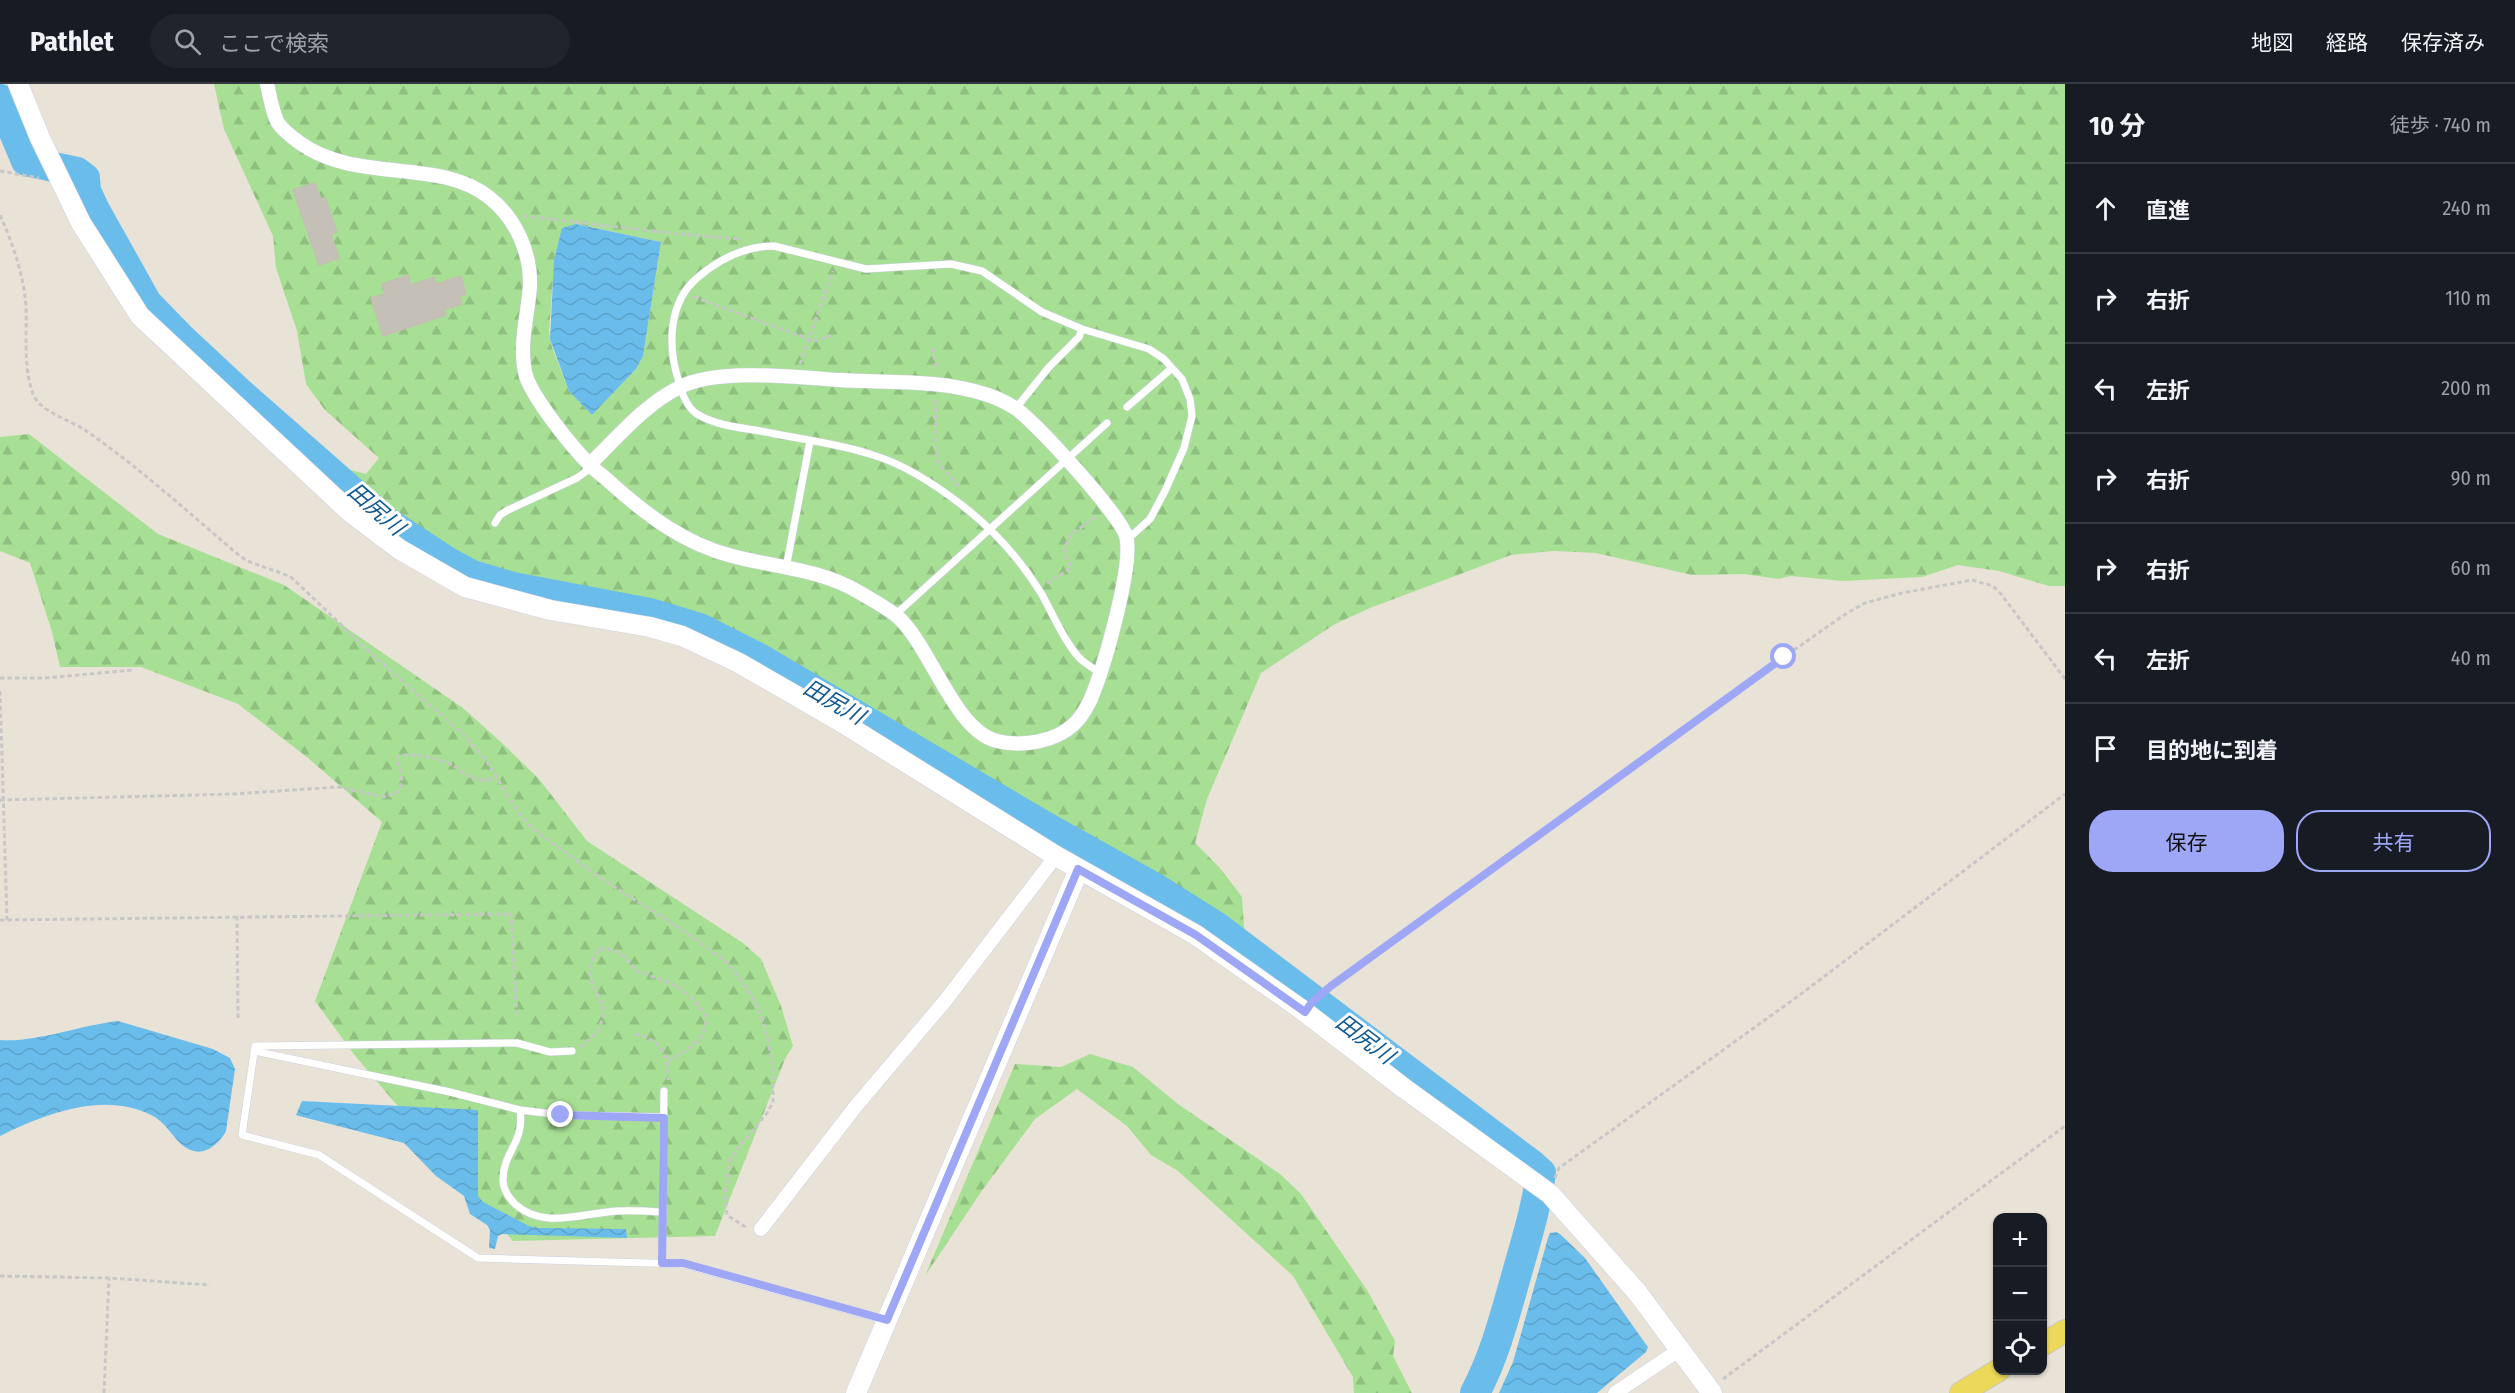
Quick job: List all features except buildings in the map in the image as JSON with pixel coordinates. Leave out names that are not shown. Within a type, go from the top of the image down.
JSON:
[{"type":"main road","points":[[2047,1342],[2065,1331]]},
{"type":"main road","points":[[1961,1393],[1993,1374]]},
{"type":"street","points":[[18,84],[40,138],[81,223],[140,316],[350,512],[399,549],[465,587],[550,610],[650,627],[682,636],[713,650],[838,720],[1056,856],[1196,935],[1305,1012],[1405,1089],[1550,1194],[1637,1292],[1710,1391]]},
{"type":"street","points":[[267,84],[278,123],[294,139],[311,151],[345,164],[438,177],[467,185],[488,195],[508,217],[523,242],[529,268],[530,288],[524,344],[526,375],[540,402],[591,466],[632,504],[693,542],[728,555],[834,579],[900,618],[974,729],[991,740],[1031,742],[1054,738],[1072,727],[1093,695],[1126,574],[1129,550],[1125,530],[1109,508],[1016,408],[991,396],[937,384],[728,376],[690,382],[641,414],[591,466]]},
{"type":"street","points":[[761,1229],[863,1098],[945,1001],[1056,856]]},
{"type":"street","points":[[856,1393],[1078,869]]},
{"type":"street","points":[[1615,1393],[1679,1350]]},
{"type":"lane","points":[[1099,672],[1083,662],[1038,588],[991,528],[931,483],[875,455],[851,448],[706,419],[694,412],[680,387],[670,342],[675,319],[685,294],[693,281],[730,256],[740,251],[769,246],[790,249],[866,269],[951,264],[968,267],[995,279],[1042,312],[1082,329],[1149,349],[1173,368],[1182,379],[1190,399],[1192,416],[1184,448],[1150,519],[1127,540]]},
{"type":"lane","points":[[1016,408],[1049,367],[1079,337],[1082,329]]},
{"type":"lane","points":[[1127,407],[1173,368]]},
{"type":"lane","points":[[895,615],[1107,423]]},
{"type":"lane","points":[[786,568],[810,441]]},
{"type":"lane","points":[[495,523],[500,514],[577,478],[591,466]]},
{"type":"lane","points":[[572,1051],[550,1052],[517,1043],[255,1046],[242,1135],[319,1155],[478,1258],[683,1263],[887,1320]]},
{"type":"lane","points":[[254,1051],[450,1092],[520,1110],[561,1115],[664,1118]]},
{"type":"lane","points":[[662,1263],[664,1091]]},
{"type":"lane","points":[[520,1110],[522,1125],[520,1134],[510,1152],[503,1178],[504,1189],[509,1198],[527,1213],[540,1218],[555,1219],[616,1211],[663,1212]]},
{"type":"path","points":[[0,171],[63,184]]},
{"type":"path","points":[[0,215],[14,247],[19,266],[26,305],[25,344],[33,395],[42,405],[78,426],[144,473],[241,557],[250,563],[279,571],[292,578],[375,657],[463,734],[486,760],[518,812],[532,828],[577,862],[690,935],[729,964],[759,1009],[773,1068],[772,1102],[767,1113],[730,1158],[725,1196],[727,1215],[752,1230],[761,1229]]},
{"type":"path","points":[[508,217],[533,217],[679,234],[730,237],[759,241],[769,246]]},
{"type":"path","points":[[797,378],[808,339],[836,262]]},
{"type":"path","points":[[685,294],[808,339],[831,336]]},
{"type":"path","points":[[933,348],[937,384],[938,461],[962,494],[958,502]]},
{"type":"path","points":[[1038,588],[1071,568],[1064,549],[1068,540],[1088,521],[1109,508]]},
{"type":"path","points":[[1305,1012],[1312,1002],[1331,986],[1775,663],[1847,613],[1866,603],[1902,593],[1972,580],[1993,586],[2065,679]]},
{"type":"path","points":[[0,678],[45,678],[133,670]]},
{"type":"path","points":[[0,691],[7,920]]},
{"type":"path","points":[[2,800],[234,794],[339,787],[383,797],[398,792],[402,784],[402,772],[397,761],[399,756],[408,753],[453,765],[472,778],[485,782],[496,777]]},
{"type":"path","points":[[1550,1194],[1559,1168],[1801,994],[2065,794]]},
{"type":"path","points":[[0,920],[512,914],[518,1018]]},
{"type":"path","points":[[237,916],[238,1018]]},
{"type":"path","points":[[572,1051],[590,1041],[602,1024],[605,1011],[590,980],[591,960],[599,949],[615,949],[627,957],[635,970],[665,980],[686,991],[706,1016],[705,1032],[686,1052],[669,1060]]},
{"type":"path","points":[[635,1034],[645,1036],[654,1042],[669,1060],[669,1079],[664,1091]]},
{"type":"path","points":[[1710,1391],[2065,1126]]},
{"type":"path","points":[[0,1276],[110,1278],[210,1285]]},
{"type":"path","points":[[104,1393],[110,1278]]},
{"type":"green space","points":[[214,84],[2065,84],[2065,586],[2049,586],[1999,571],[1958,565],[1922,577],[1843,581],[1791,576],[1778,579],[1744,574],[1692,575],[1596,553],[1554,551],[1511,555],[1370,608],[1335,624],[1261,673],[1207,799],[1195,843],[1220,868],[1242,897],[1246,955],[1126,877],[730,648],[684,628],[648,616],[521,595],[472,578],[409,543],[353,501],[271,430],[280,414],[339,467],[366,474],[379,458],[325,410],[306,384],[297,331],[276,268],[273,236],[224,129]],"holes":[[[577,224],[661,242],[643,356],[636,369],[592,415],[569,391],[552,347],[549,332],[555,254]]]},
{"type":"green space","points":[[29,434],[158,534],[284,585],[463,708],[539,779],[587,841],[743,943],[761,959],[781,1006],[793,1046],[785,1059],[715,1236],[513,1241],[356,1057],[315,1001],[382,822],[308,758],[238,704],[141,667],[60,667],[52,632],[30,563],[0,551],[0,437]]},
{"type":"green space","points":[[1090,1054],[1133,1067],[1178,1104],[1280,1174],[1301,1194],[1367,1290],[1395,1341],[1393,1356],[1412,1393],[1354,1393],[1353,1377],[1293,1276],[1178,1171],[1151,1155],[1127,1126],[1077,1089],[1035,1119],[981,1192],[925,1276],[1015,1064],[1061,1067]]},
{"type":"water","points":[[576,224],[661,242],[643,356],[636,369],[592,415],[569,391],[550,339],[554,260],[562,228]]},
{"type":"water","points":[[118,1021],[213,1049],[230,1058],[235,1069],[226,1131],[217,1143],[204,1151],[194,1151],[182,1145],[153,1116],[135,1108],[115,1105],[96,1105],[55,1113],[0,1136],[0,1040],[28,1039]]},
{"type":"water","points":[[302,1101],[478,1110],[478,1196],[483,1202],[537,1228],[626,1229],[627,1238],[502,1234],[498,1236],[495,1249],[489,1248],[490,1230],[487,1225],[470,1214],[464,1196],[436,1176],[404,1143],[296,1115]]},
{"type":"water","points":[[1556,1232],[1585,1258],[1648,1347],[1646,1352],[1597,1393],[1499,1393],[1513,1362],[1548,1238],[1550,1233]]},
{"type":"waterway","name":"田尻川","points":[[0,99],[26,161],[77,172],[85,178],[86,191],[95,210],[147,303],[239,392],[387,522],[472,575],[513,587],[650,613],[700,628],[759,658],[1041,824],[1152,886],[1217,927],[1531,1164],[1541,1173],[1533,1214],[1498,1338],[1475,1393]]},
{"type":"route","points":[[561,1115],[664,1118],[662,1263],[683,1263],[887,1320],[1078,869],[1196,935],[1305,1012],[1312,1002],[1331,986],[1784,657]]}]
